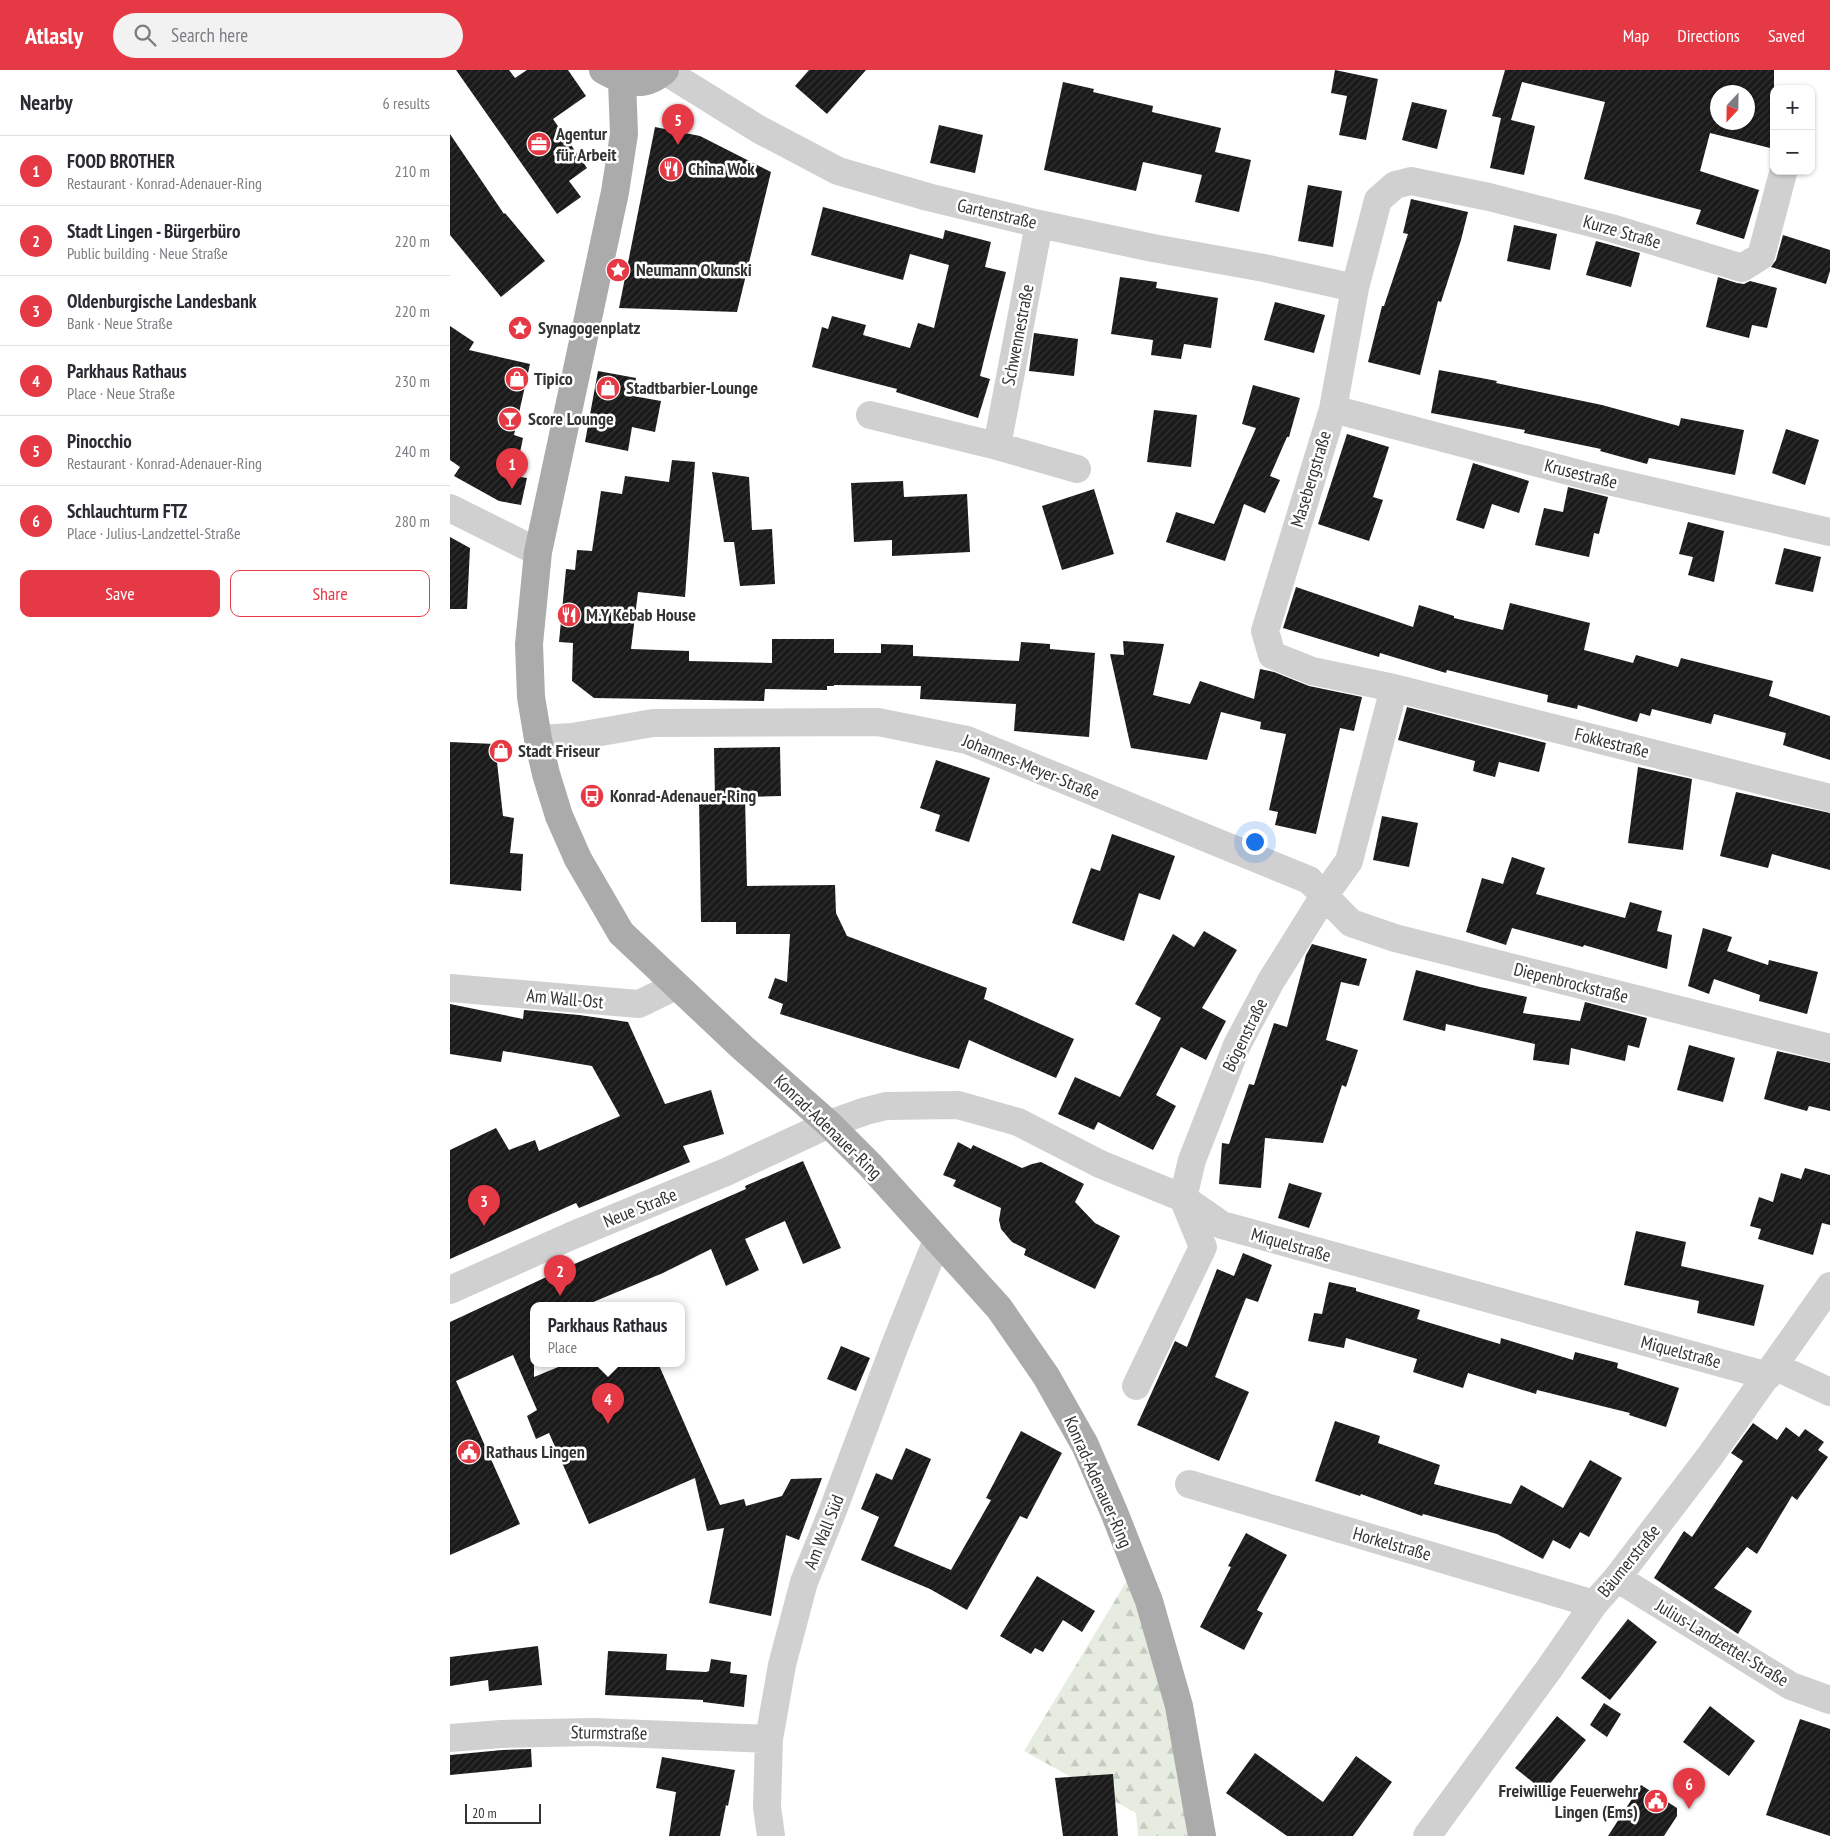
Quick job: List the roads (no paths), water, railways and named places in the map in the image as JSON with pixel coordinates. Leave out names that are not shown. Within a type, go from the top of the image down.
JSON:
[{"type":"main road","points":[[613,75],[642,83],[654,78],[665,70]]},
{"type":"main road","name":"Konrad-Adenauer-Ring","points":[[613,75],[624,134],[615,192],[538,552],[529,644],[531,697],[538,739],[559,816],[578,859],[621,933],[743,1048],[829,1124],[870,1165],[999,1308],[1046,1376],[1090,1455],[1149,1601],[1178,1706],[1202,1836]]},
{"type":"street","name":"Gartenstraße","points":[[665,70],[760,130],[838,171],[928,197],[1039,224],[1264,268],[1355,288]]},
{"type":"street","name":"Kurze Straße","points":[[1395,185],[1411,181],[1489,197],[1611,228],[1742,268],[1761,256],[1782,175]]},
{"type":"street","name":"Masebergstraße","points":[[1394,688],[1312,671],[1272,655],[1265,630],[1333,409],[1355,288],[1378,200],[1395,185]]},
{"type":"street","name":"Schwennestraße","points":[[997,446],[1039,224]]},
{"type":"street","name":"Krusestraße","points":[[1333,409],[1591,477],[1830,532]]},
{"type":"street","points":[[870,415],[997,446],[1077,469]]},
{"type":"street","points":[[450,508],[538,552]]},
{"type":"street","name":"Fokkestraße","points":[[1394,688],[1830,798]]},
{"type":"street","name":"Bögenstraße","points":[[1183,1198],[1192,1160],[1236,1045],[1271,981],[1324,896],[1349,862],[1394,688]]},
{"type":"street","name":"Johannes-Meyer-Straße","points":[[538,739],[572,737],[654,723],[878,722],[967,740],[1309,880],[1324,896]]},
{"type":"street","name":"Diepenbrockstraße","points":[[1324,896],[1351,923],[1395,938],[1830,1048]]},
{"type":"street","name":"Am Wall-Ost","points":[[450,988],[639,1004],[676,986]]},
{"type":"street","name":"Miquelstraße","points":[[829,1124],[886,1106],[958,1105],[1018,1122],[1100,1164],[1183,1198],[1222,1225],[1771,1371]]},
{"type":"street","name":"Neue Straße","points":[[450,1290],[571,1236],[726,1172],[829,1124]]},
{"type":"street","points":[[1136,1386],[1203,1247],[1183,1198]]},
{"type":"street","name":"Am Wall Süd","points":[[771,1836],[767,1807],[769,1739],[782,1666],[804,1582],[937,1240]]},
{"type":"street","name":"Bäumerstraße","points":[[1427,1836],[1549,1670],[1594,1604],[1710,1456],[1830,1286]]},
{"type":"street","points":[[1771,1371],[1830,1392]]},
{"type":"street","name":"Horkelstraße","points":[[1190,1484],[1594,1604]]},
{"type":"street","name":"Julius-Landzettel-Straße","points":[[1616,1578],[1791,1686],[1830,1700]]},
{"type":"street","name":"Sturmstraße","points":[[450,1738],[501,1734],[594,1732],[769,1739]]},
{"type":"place","name":"Agentur für Arbeit","points":[[539,144]]},
{"type":"place","name":"Pinocchio","points":[[678,145]]},
{"type":"place","name":"China Wok","points":[[671,169]]},
{"type":"place","name":"Neumann Okunski","points":[[618,270]]},
{"type":"place","name":"Synagogenplatz","points":[[520,328]]},
{"type":"place","name":"Tipico","points":[[517,379]]},
{"type":"place","name":"Stadtbarbier-Lounge","points":[[608,388]]},
{"type":"place","name":"Score Lounge","points":[[510,419]]},
{"type":"place","name":"FOOD BROTHER","points":[[512,489]]},
{"type":"place","name":"M.Y Kebab House","points":[[569,615]]},
{"type":"place","name":"Stadt Friseur","points":[[501,751]]},
{"type":"place","name":"Konrad-Adenauer-Ring","points":[[592,796]]},
{"type":"place","name":"Oldenburgische Landesbank","points":[[484,1226]]},
{"type":"place","name":"Stadt Lingen - Bürgerbüro","points":[[560,1296]]},
{"type":"place","name":"Parkhaus Rathaus","points":[[608,1424]]},
{"type":"place","name":"Rathaus Lingen","points":[[469,1452]]},
{"type":"place","name":"Freiwillige Feuerwehr Lingen (Ems)","points":[[1656,1801]]},
{"type":"place","name":"Schlauchturm FTZ","points":[[1689,1809]]}]
